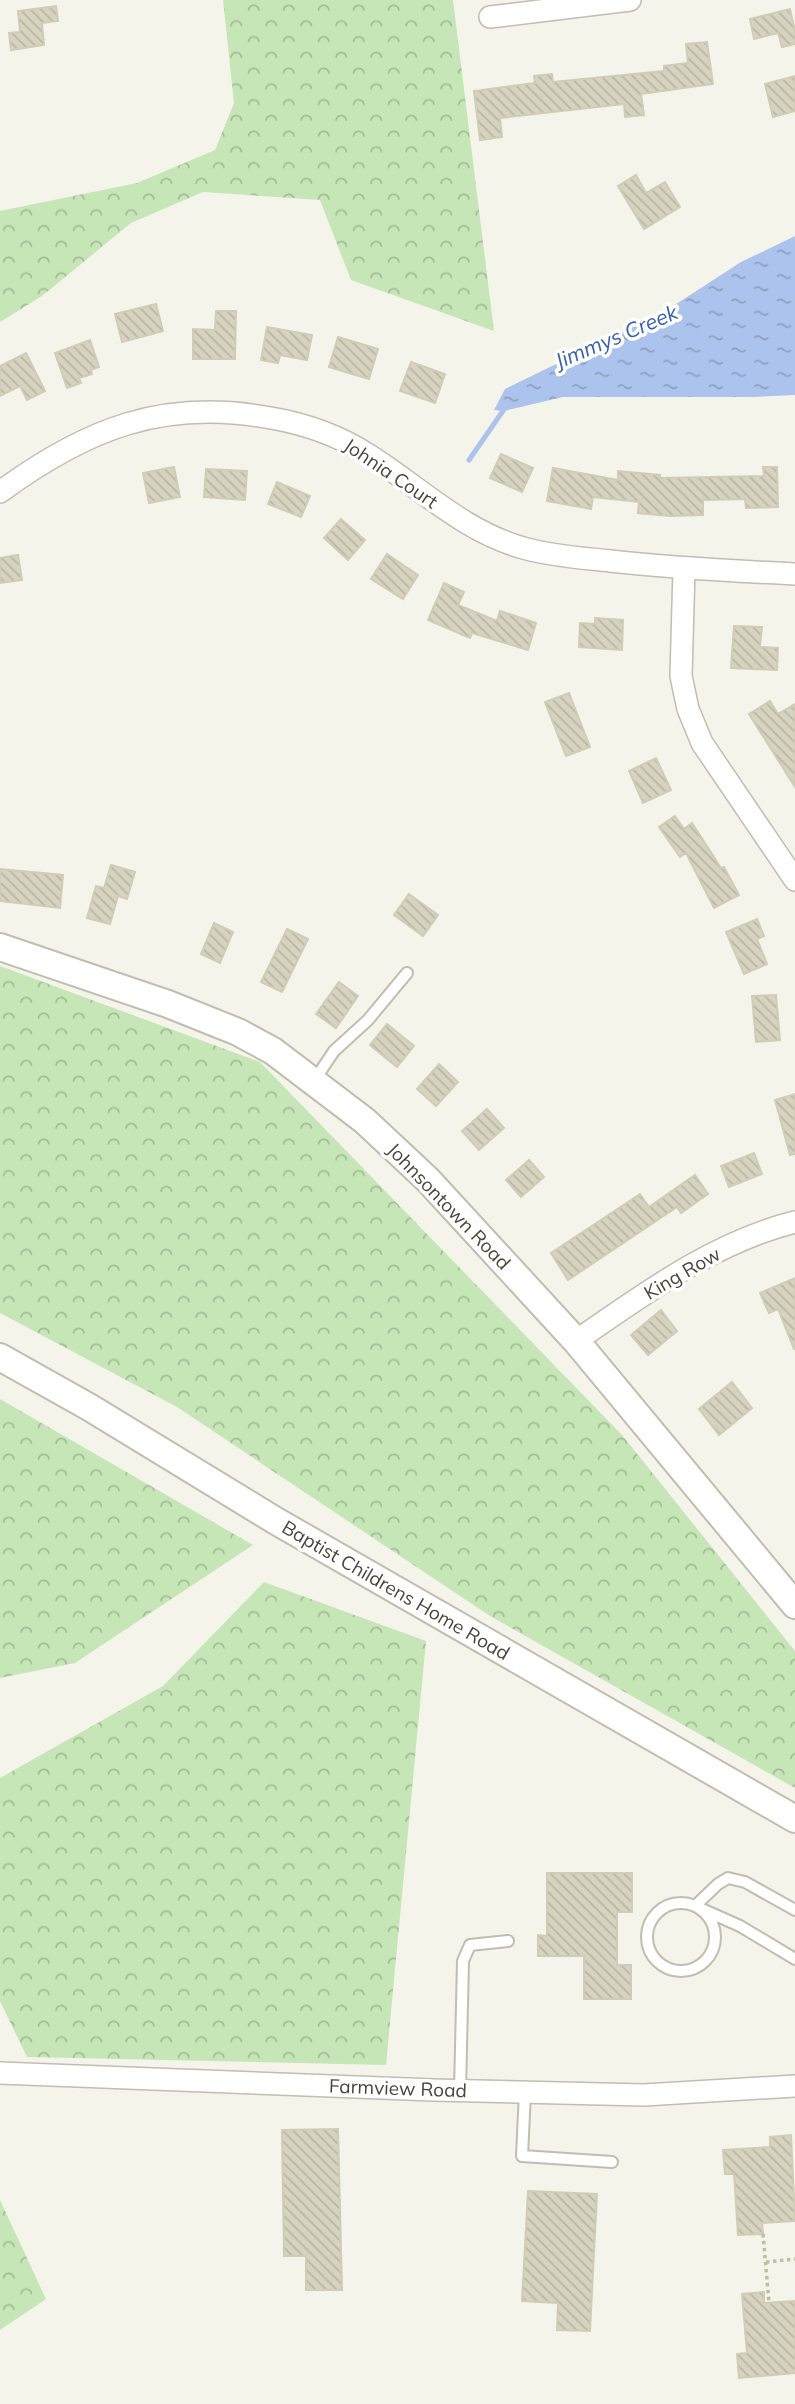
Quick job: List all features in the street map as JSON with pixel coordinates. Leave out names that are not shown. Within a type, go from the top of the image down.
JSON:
[{"type":"street","points":[[490,17],[630,0]]},
{"type":"street","name":"Johnia Court","points":[[0,492],[75,444],[119,425],[163,415],[235,411],[296,423],[335,435],[370,455],[451,514],[481,532],[526,549],[684,569],[795,574]]},
{"type":"street","points":[[684,569],[681,676],[688,709],[702,743],[795,880]]},
{"type":"street","name":"Johnsontown Road","points":[[0,947],[168,1004],[238,1032],[273,1051],[365,1121],[428,1180],[576,1341],[795,1605]]},
{"type":"street","name":"King Row","points":[[576,1341],[654,1287],[727,1246],[765,1229],[795,1222]]},
{"type":"street","name":"Baptist Childrens Home Road","points":[[0,1357],[89,1407],[276,1521],[795,1819]]},
{"type":"street","name":"Farmview Road","points":[[0,2073],[460,2091],[644,2095],[795,2086]]},
{"type":"lane","points":[[314,1081],[334,1051],[368,1020],[407,973]]},
{"type":"lane","points":[[695,1906],[728,1878],[745,1882],[795,1910]]},
{"type":"lane","points":[[695,1906],[710,1920],[714,1930],[711,1952],[705,1960],[686,1970],[665,1967],[650,1951],[648,1927],[653,1917],[662,1909],[672,1904],[684,1903],[695,1906],[740,1926],[795,1959]]},
{"type":"lane","points":[[460,2091],[463,1961],[470,1945],[508,1941]]},
{"type":"lane","points":[[525,2092],[522,2156],[612,2162]]},
{"type":"path","points":[[763,2234],[769,2303]]},
{"type":"path","points":[[766,2262],[795,2259]]},
{"type":"green space","points":[[223,0],[453,0],[494,331],[351,280],[320,200],[203,192],[131,223],[42,296],[0,322],[0,211],[137,183],[215,150],[234,103]]},
{"type":"green space","points":[[0,966],[260,1062],[622,1435],[795,1651],[795,1788],[490,1616],[177,1407],[0,1313]]},
{"type":"green space","points":[[0,1399],[253,1545],[75,1663],[0,1678]]},
{"type":"green space","points":[[264,1582],[426,1641],[386,2065],[27,2057],[0,2001],[0,1778],[163,1686]]},
{"type":"green space","points":[[0,2200],[46,2299],[0,2330]]},
{"type":"water","points":[[795,236],[795,395],[563,397],[504,411],[494,410],[505,389],[667,310],[741,262]]},
{"type":"building","points":[[56,6],[58,21],[42,23],[44,45],[11,50],[9,33],[20,32],[18,11]]},
{"type":"building","points":[[790,9],[795,44],[782,47],[778,33],[754,39],[750,19]]},
{"type":"building","points":[[707,42],[713,84],[641,94],[644,115],[625,117],[624,104],[500,118],[502,137],[480,140],[474,91],[535,83],[534,76],[552,74],[553,82],[664,71],[664,66],[688,63],[686,44]]},
{"type":"building","points":[[795,76],[795,111],[773,117],[765,84]]},
{"type":"building","points":[[636,175],[646,193],[665,182],[680,207],[644,229],[618,186]]},
{"type":"building","points":[[156,304],[163,331],[122,342],[115,314]]},
{"type":"building","points":[[216,311],[236,311],[235,359],[193,359],[193,329],[215,330]]},
{"type":"building","points":[[267,327],[312,335],[307,360],[280,355],[278,363],[261,360]]},
{"type":"building","points":[[338,337],[378,349],[369,379],[329,367]]},
{"type":"building","points":[[90,340],[99,367],[91,370],[92,374],[79,378],[81,383],[67,388],[55,353]]},
{"type":"building","points":[[26,353],[45,391],[27,400],[20,386],[0,396],[0,366]]},
{"type":"building","points":[[411,362],[445,374],[435,403],[400,391]]},
{"type":"building","points":[[501,454],[533,468],[522,492],[490,478]]},
{"type":"building","points":[[174,467],[180,497],[149,503],[143,473]]},
{"type":"building","points":[[763,467],[777,467],[778,507],[746,508],[745,499],[703,500],[703,515],[670,516],[638,513],[639,502],[593,497],[591,509],[547,501],[553,468],[618,480],[618,471],[660,475],[660,478],[764,476]]},
{"type":"building","points":[[206,469],[247,471],[245,500],[204,497]]},
{"type":"building","points":[[277,482],[310,496],[301,517],[268,504]]},
{"type":"building","points":[[341,519],[365,540],[348,560],[324,538]]},
{"type":"building","points":[[387,554],[418,575],[403,599],[371,579]]},
{"type":"building","points":[[18,555],[22,580],[0,583],[0,558]]},
{"type":"building","points":[[444,583],[464,592],[458,605],[497,621],[500,611],[536,623],[528,650],[472,633],[470,638],[428,620]]},
{"type":"building","points":[[595,618],[623,620],[622,650],[579,647],[580,623],[595,624]]},
{"type":"building","points":[[734,626],[762,627],[760,647],[778,648],[777,670],[731,668]]},
{"type":"building","points":[[569,693],[590,747],[566,756],[545,702]]},
{"type":"building","points":[[770,701],[778,714],[795,704],[795,787],[749,714]]},
{"type":"building","points":[[656,758],[671,790],[643,803],[629,771]]},
{"type":"building","points":[[675,816],[684,829],[692,823],[721,868],[724,867],[739,895],[714,908],[686,853],[680,857],[659,827]]},
{"type":"building","points":[[111,865],[135,872],[127,899],[118,896],[110,924],[87,918],[96,886],[104,888]]},
{"type":"building","points":[[0,869],[63,875],[60,908],[0,901]]},
{"type":"building","points":[[409,894],[438,915],[423,936],[394,915]]},
{"type":"building","points":[[757,919],[764,936],[757,939],[767,964],[744,974],[726,932]]},
{"type":"building","points":[[214,923],[233,932],[220,963],[201,954]]},
{"type":"building","points":[[287,929],[308,939],[282,992],[261,982]]},
{"type":"building","points":[[339,982],[358,996],[336,1028],[316,1014]]},
{"type":"building","points":[[776,995],[780,1040],[756,1042],[752,996]]},
{"type":"building","points":[[387,1024],[414,1046],[397,1067],[370,1045]]},
{"type":"building","points":[[439,1064],[458,1082],[436,1106],[417,1089]]},
{"type":"building","points":[[795,1094],[795,1154],[790,1155],[775,1100]]},
{"type":"building","points":[[487,1109],[504,1128],[479,1150],[462,1131]]},
{"type":"building","points":[[754,1153],[762,1174],[729,1187],[721,1166]]},
{"type":"building","points":[[529,1160],[544,1177],[521,1197],[506,1180]]},
{"type":"building","points":[[695,1175],[708,1194],[681,1213],[677,1207],[568,1280],[551,1253],[640,1194],[649,1207]]},
{"type":"building","points":[[795,1278],[794,1349],[778,1309],[769,1313],[760,1293]]},
{"type":"building","points":[[661,1310],[677,1331],[648,1355],[631,1335]]},
{"type":"building","points":[[732,1382],[752,1408],[719,1435],[699,1409]]},
{"type":"building","points":[[547,1873],[632,1873],[632,1912],[617,1912],[617,1965],[631,1965],[631,1999],[584,1999],[584,1956],[538,1956],[538,1935],[547,1936]]},
{"type":"building","points":[[338,2129],[342,2290],[306,2290],[306,2256],[284,2256],[282,2130]]},
{"type":"building","points":[[791,2135],[795,2221],[762,2223],[763,2234],[738,2235],[734,2174],[725,2174],[723,2150],[770,2147],[770,2137]]},
{"type":"building","points":[[528,2191],[597,2194],[590,2331],[557,2330],[558,2303],[522,2301]]},
{"type":"building","points":[[764,2292],[764,2303],[795,2301],[795,2373],[739,2378],[737,2354],[747,2353],[742,2294]]},
{"type":"waterway","name":"Jimmys Creek","points":[[469,460],[507,405]]}]
